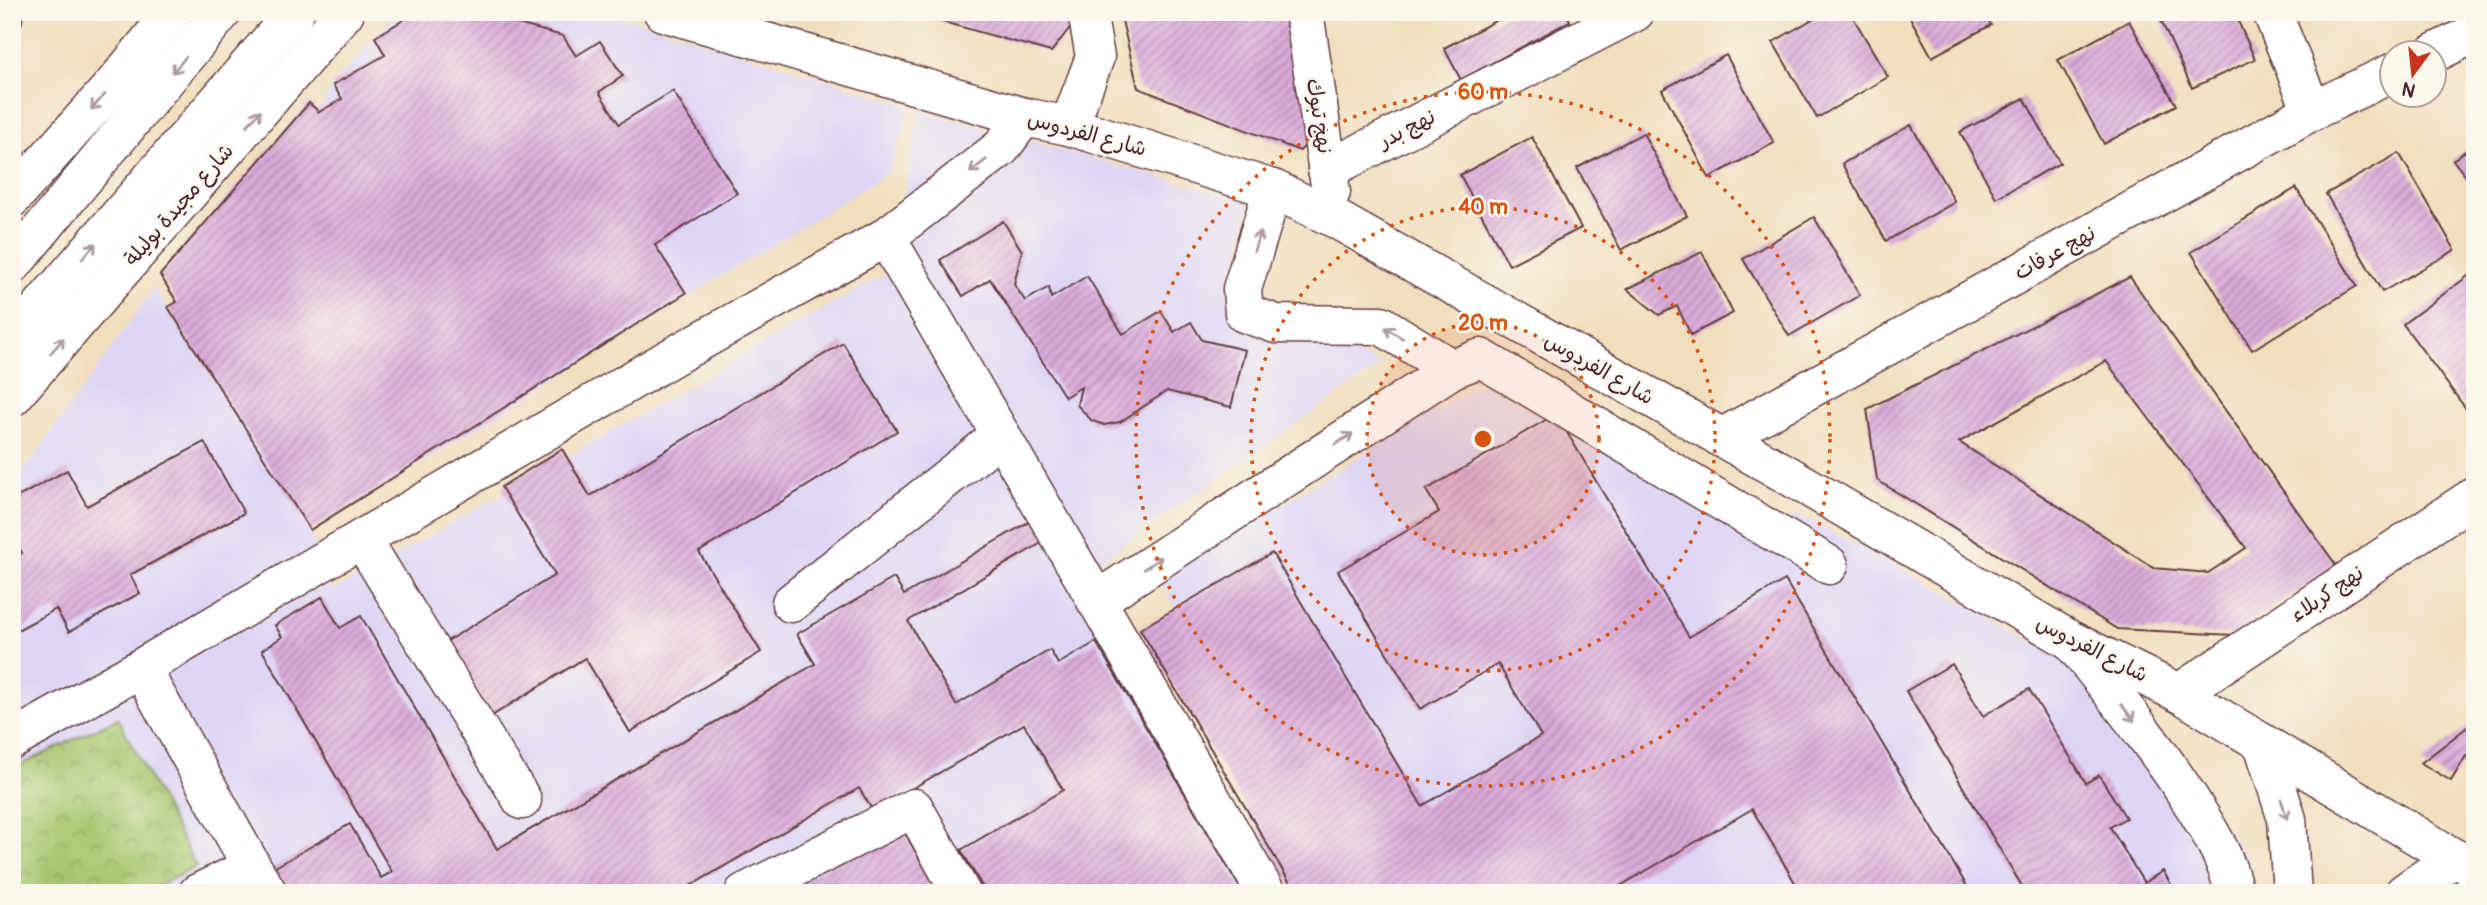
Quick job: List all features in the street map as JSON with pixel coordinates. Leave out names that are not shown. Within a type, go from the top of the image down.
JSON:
[{"type":"street","points":[[12,198],[116,82],[173,12]]},
{"type":"street","points":[[12,265],[222,12]]},
{"type":"street","name":"شارع مجيدة بوليلة","points":[[12,340],[295,12]]},
{"type":"street","name":"شارع مجيدة بوليلة","points":[[12,397],[345,12]]},
{"type":"street","name":"شارع الفردوس","points":[[663,12],[1024,117],[1069,126],[1273,189],[1336,219],[2070,640],[2179,693],[2464,863]]},
{"type":"street","points":[[1069,126],[1095,57],[1087,12]]},
{"type":"street","name":"نهج تبوك","points":[[1304,12],[1336,219]]},
{"type":"street","name":"نهج بدر","points":[[1327,170],[1635,12]]},
{"type":"street","points":[[2272,12],[2312,111]]},
{"type":"street","points":[[2448,46],[2475,33]]},
{"type":"street","name":"نهج عرفات","points":[[1721,438],[2312,111],[2378,80]]},
{"type":"street","points":[[12,740],[141,668],[660,364],[886,237],[1001,148],[1024,117]]},
{"type":"street","points":[[1273,189],[1242,289],[1244,313],[1276,324],[1381,325],[1452,369]]},
{"type":"street","points":[[886,237],[1266,893]]},
{"type":"street","points":[[1096,601],[1452,369],[1481,358],[1829,565]]},
{"type":"street","points":[[791,603],[1001,436]]},
{"type":"street","name":"نهج كربلاء","points":[[2179,693],[2475,496]]},
{"type":"street","points":[[362,539],[522,800]]},
{"type":"street","points":[[2070,640],[2166,762],[2204,822],[2230,872],[2234,893]]},
{"type":"street","points":[[141,668],[260,880],[198,893]]},
{"type":"street","points":[[2263,744],[2287,819],[2292,893]]},
{"type":"street","points":[[744,893],[914,808],[961,893]]},
{"type":"street","points":[[2404,893],[2464,863]]},
{"type":"shaded area","points":[[398,12],[609,12],[911,106],[888,173],[322,524],[181,274],[319,112],[333,85]]},
{"type":"shaded area","points":[[920,111],[1250,202],[1227,306],[1382,364],[1096,563],[1278,893],[12,893],[12,488],[154,288],[310,530],[332,592],[890,271]]},
{"type":"shaded area","points":[[1482,382],[1753,536],[1797,514],[1900,567],[2069,662],[2174,756],[2249,861],[2253,893],[1338,893],[1159,579]]},
{"type":"green space","points":[[118,718],[196,867],[143,893],[12,893],[12,769]]},
{"type":"building","points":[[12,12],[24,12],[21,25],[12,22]]},
{"type":"building","points":[[417,12],[473,12],[563,36],[576,56],[600,41],[623,76],[599,92],[619,124],[673,91],[737,193],[655,245],[686,293],[310,530],[168,307],[177,302],[160,275],[309,103],[319,112],[342,99],[333,85],[385,55],[375,37]]},
{"type":"building","points":[[1073,12],[1075,21],[1051,52],[911,13]]},
{"type":"building","points":[[1120,12],[1286,12],[1315,134],[1300,151],[1138,88]]},
{"type":"building","points":[[1512,12],[1566,12],[1570,21],[1461,80],[1444,48]]},
{"type":"building","points":[[1825,12],[1850,12],[1888,77],[1817,118],[1773,42]]},
{"type":"building","points":[[1907,12],[1984,12],[1991,25],[1932,57]]},
{"type":"building","points":[[2157,12],[2234,12],[2255,59],[2192,88]]},
{"type":"building","points":[[2129,21],[2176,105],[2104,144],[2058,60]]},
{"type":"building","points":[[1726,55],[1774,143],[1709,178],[1662,90]]},
{"type":"building","points":[[2024,98],[2060,163],[1996,198],[1960,132]]},
{"type":"building","points":[[1911,125],[1955,202],[1886,241],[1842,164]]},
{"type":"building","points":[[1643,133],[1687,216],[1621,250],[1577,168]]},
{"type":"building","points":[[1532,137],[1581,228],[1509,265],[1460,175]]},
{"type":"building","points":[[2475,144],[2475,188],[2453,160]]},
{"type":"building","points":[[2399,153],[2455,250],[2382,292],[2326,194]]},
{"type":"building","points":[[2296,188],[2357,286],[2252,350],[2191,252]]},
{"type":"building","points":[[1814,217],[1860,295],[1789,336],[1743,259]]},
{"type":"building","points":[[1003,221],[1022,251],[1014,284],[1025,301],[1049,287],[1051,298],[1087,276],[1123,334],[1161,311],[1174,332],[1191,322],[1202,340],[1245,350],[1231,407],[1167,391],[1120,422],[1104,425],[1092,421],[1077,405],[1081,387],[1065,397],[990,279],[963,296],[940,260]]},
{"type":"building","points":[[1702,252],[1733,313],[1691,335],[1677,306],[1659,315],[1627,289]]},
{"type":"building","points":[[2475,271],[2475,421],[2403,324]]},
{"type":"building","points":[[2130,277],[2336,565],[2234,635],[2117,629],[1877,480],[1867,409]],"holes":[[[2106,361],[2246,548],[2208,573],[2154,568],[1959,442]]]},
{"type":"building","points":[[843,343],[897,431],[699,552],[761,652],[630,732],[585,658],[490,717],[444,643],[555,575],[501,487],[562,449],[590,496]]},
{"type":"building","points":[[1556,414],[1689,637],[1785,580],[1971,893],[1801,893],[1752,809],[1608,893],[1296,893],[1140,629],[1272,553],[1422,806],[1541,736],[1498,664],[1420,709],[1338,571],[1439,512],[1426,490]]},
{"type":"building","points":[[204,442],[244,513],[130,575],[140,593],[69,632],[56,609],[12,633],[12,558],[22,553],[12,535],[12,500],[67,470],[87,506]]},
{"type":"building","points":[[1037,517],[1050,538],[908,621],[956,705],[1050,650],[1058,664],[1096,642],[1243,893],[986,893],[961,850],[1063,790],[1024,724],[873,811],[859,788],[678,893],[277,893],[265,873],[350,824],[381,878],[392,872],[262,650],[282,637],[275,625],[322,597],[340,628],[361,616],[497,849],[815,664],[797,634],[894,578],[904,595]]},
{"type":"building","points":[[1952,664],[1983,716],[2029,689],[2086,783],[2099,775],[2126,818],[2110,827],[2144,883],[2163,871],[2176,893],[2026,893],[1906,691]]},
{"type":"building","points":[[2475,721],[2475,761],[2466,756],[2451,781],[2421,763]]},
{"type":"building","points":[[900,824],[939,893],[782,893]]}]
